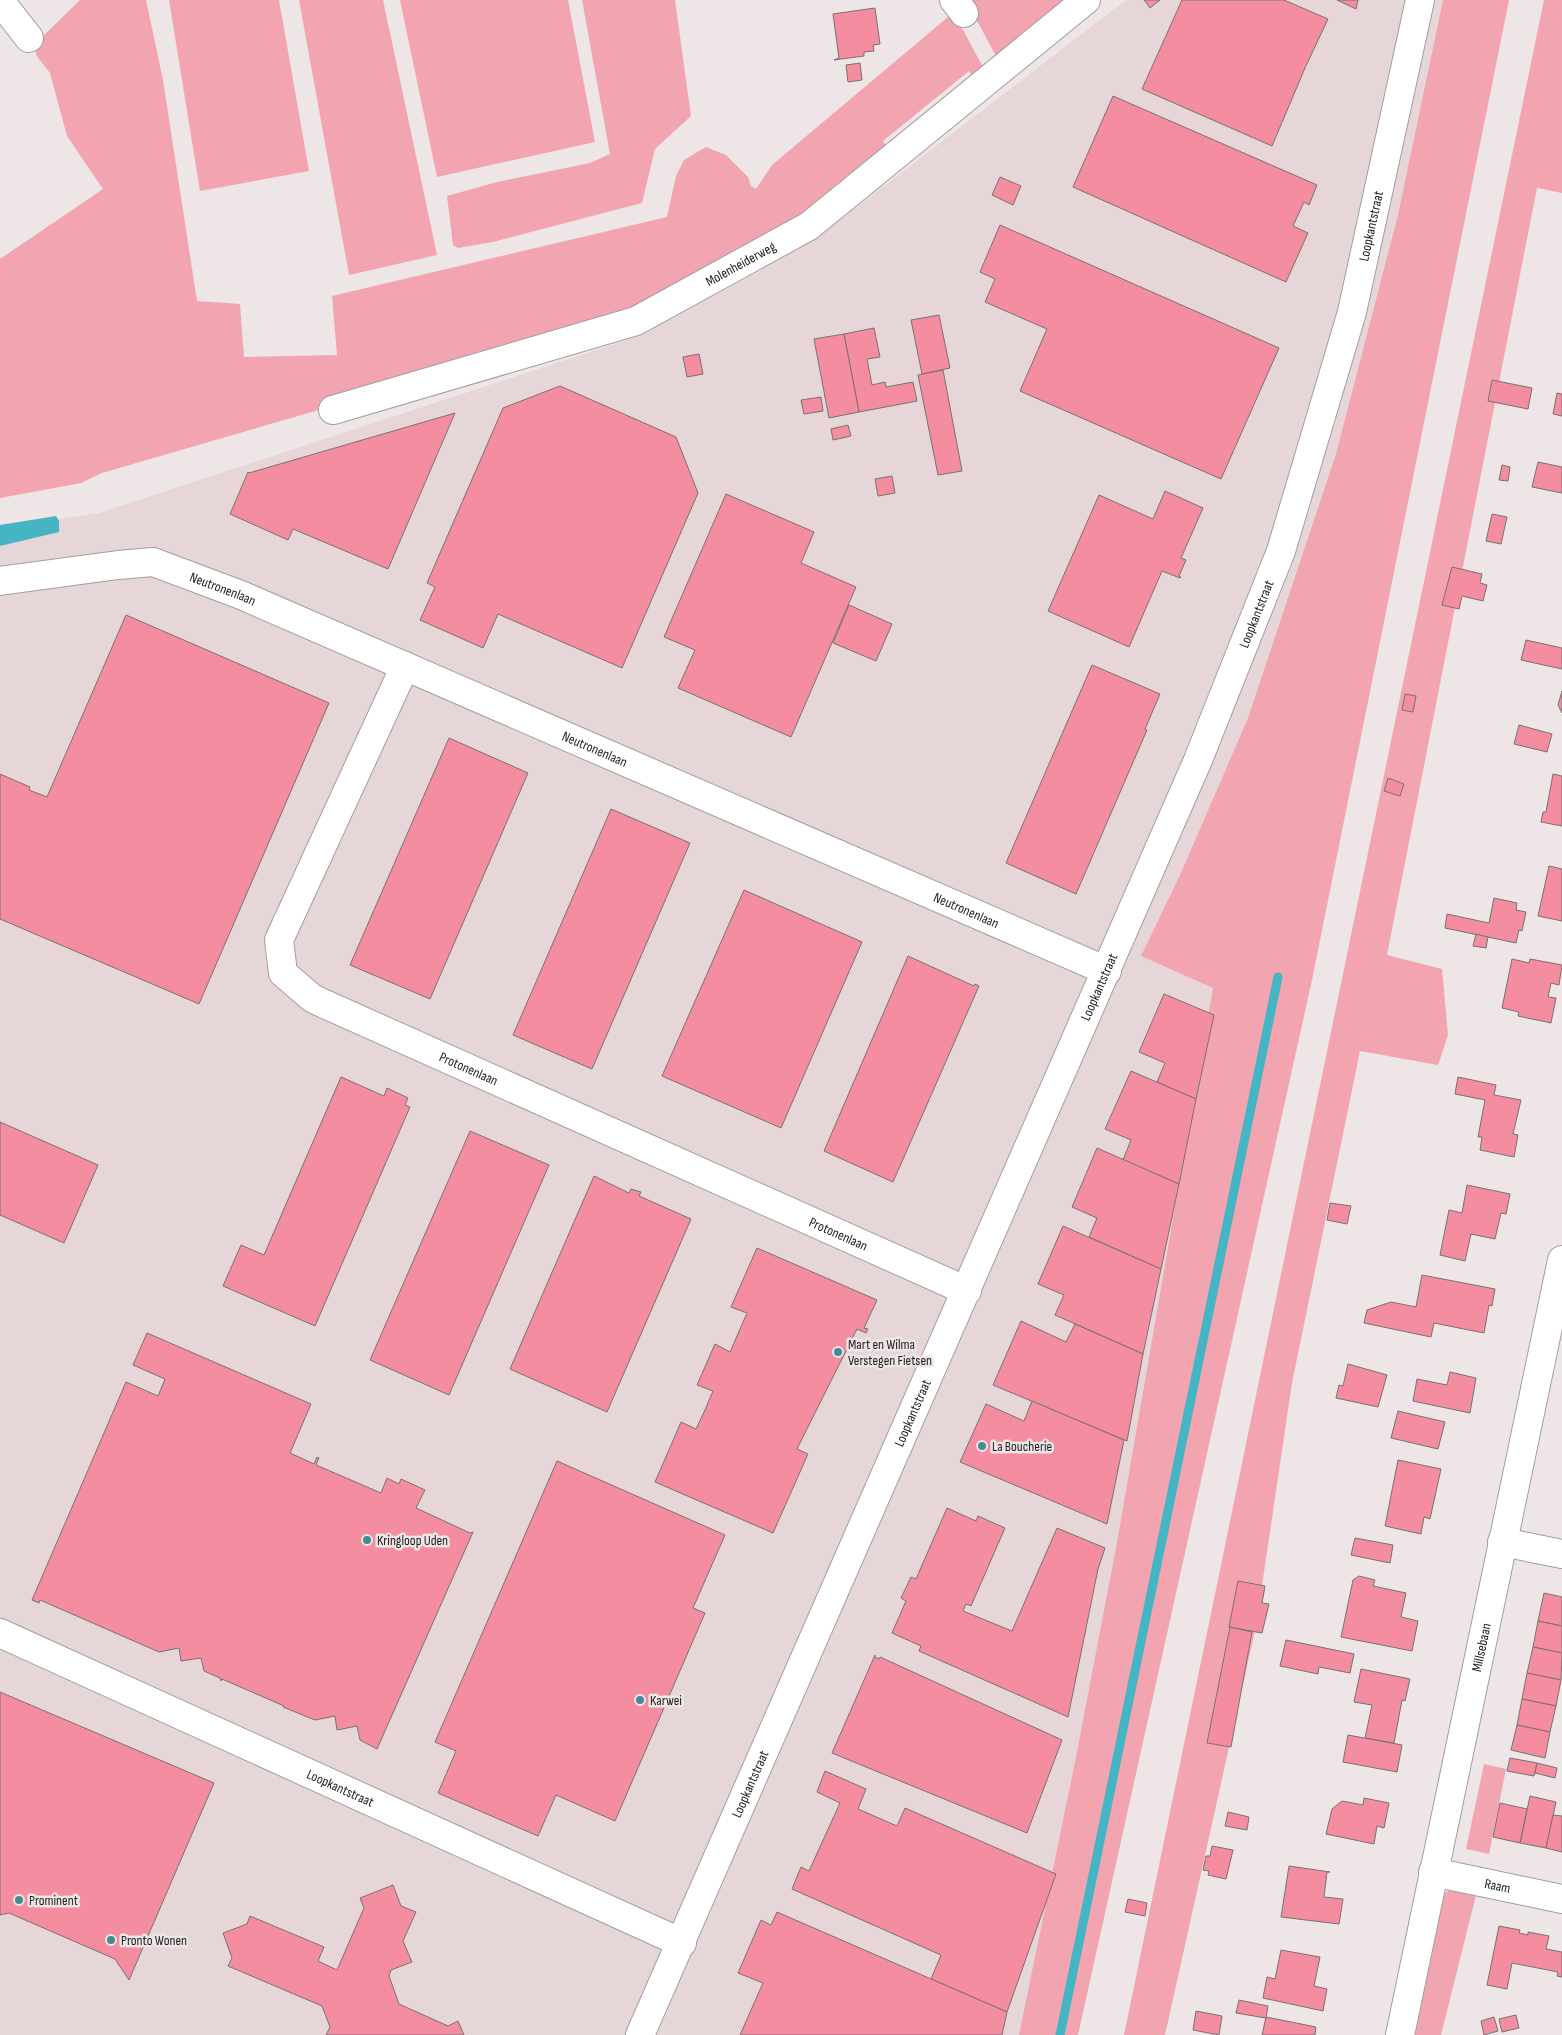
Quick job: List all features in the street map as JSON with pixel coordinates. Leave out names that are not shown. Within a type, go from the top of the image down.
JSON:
[{"type":"street","name":"Molenheiderweg","points":[[333,410],[636,321],[809,226],[1086,0]]},
{"type":"street","name":"Loopkantstraat","points":[[640,2035],[1107,971],[1198,760],[1282,551],[1352,312],[1420,0]]},
{"type":"street","points":[[0,1],[29,38]]},
{"type":"street","name":"Neutronenlaan","points":[[0,581],[75,570],[153,562],[240,595],[1107,971]]},
{"type":"street","name":"Protonenlaan","points":[[405,666],[279,940],[283,973],[312,998],[967,1291]]},
{"type":"street","name":"Millsebaan","points":[[1400,2035],[1562,1260]]},
{"type":"street","points":[[1502,1542],[1562,1554]]},
{"type":"street","name":"Loopkantstraat","points":[[0,1633],[682,1942]]},
{"type":"street","name":"Raam","points":[[1433,1872],[1562,1898]]},
{"type":"shaded area","points":[[80,0],[146,0],[163,80],[197,301],[240,304],[244,357],[337,355],[332,296],[667,217],[676,176],[684,160],[706,147],[726,155],[748,177],[751,186],[756,189],[772,165],[948,17],[956,17],[984,69],[974,78],[969,71],[883,141],[887,148],[840,195],[624,313],[367,396],[102,473],[81,483],[0,498],[0,259],[103,189],[67,136],[50,73],[36,55],[39,40]]},
{"type":"shaded area","points":[[169,0],[279,0],[309,171],[200,191]]},
{"type":"shaded area","points":[[299,0],[383,0],[437,255],[349,275]]},
{"type":"shaded area","points":[[400,0],[568,0],[595,142],[437,177]]},
{"type":"shaded area","points":[[582,0],[675,0],[691,116],[655,149],[642,203],[493,242],[458,248],[453,245],[447,196],[497,182],[590,163],[610,154]]},
{"type":"shaded area","points":[[970,0],[1062,0],[1065,5],[997,58],[967,2]]},
{"type":"shaded area","points":[[1126,0],[1468,0],[1031,2035],[0,2035],[0,528],[99,513],[645,334],[811,242]]},
{"type":"shaded area","points":[[1443,0],[1509,0],[1312,980],[1078,2035],[1019,2035],[1076,1757],[1116,1548],[1213,988],[1141,956],[1181,873],[1248,718],[1336,454],[1398,215]]},
{"type":"shaded area","points":[[1544,0],[1562,0],[1562,193],[1537,188],[1387,955],[1442,969],[1448,1035],[1438,1065],[1360,1051],[1292,1383],[1256,1626],[1165,2035],[1124,2035]]},
{"type":"shaded area","points":[[1484,1764],[1506,1769],[1489,1854],[1466,1849]]},
{"type":"shaded area","points":[[1453,1889],[1477,1891],[1441,2035],[1411,2035],[1440,1900],[1446,1892]]},
{"type":"water","points":[[56,516],[59,521],[59,532],[0,546],[0,525]]},
{"type":"building","points":[[1144,0],[1160,0],[1150,8]]},
{"type":"building","points":[[1182,0],[1284,0],[1328,19],[1272,146],[1142,89]]},
{"type":"building","points":[[1337,0],[1358,0],[1356,9]]},
{"type":"building","points":[[875,8],[880,44],[873,45],[874,51],[864,52],[864,56],[834,60],[839,58],[833,14]]},
{"type":"building","points":[[860,63],[862,80],[848,82],[846,65]]},
{"type":"building","points":[[1113,96],[1317,185],[1309,205],[1304,202],[1293,226],[1308,233],[1286,282],[1073,187]]},
{"type":"building","points":[[1000,177],[1021,186],[1013,205],[992,195]]},
{"type":"building","points":[[1000,225],[1279,348],[1221,479],[1020,391],[1047,329],[985,302],[995,279],[980,272]]},
{"type":"building","points":[[939,315],[950,368],[922,374],[911,320]]},
{"type":"building","points":[[874,328],[880,357],[867,359],[872,385],[885,382],[886,387],[913,382],[917,401],[859,412],[844,334]]},
{"type":"building","points":[[844,334],[859,412],[829,418],[814,339]]},
{"type":"building","points":[[699,354],[703,374],[687,377],[683,357]]},
{"type":"building","points":[[943,370],[962,471],[938,475],[918,375]]},
{"type":"building","points":[[1492,380],[1532,388],[1528,409],[1488,401]]},
{"type":"building","points":[[560,386],[676,437],[698,493],[622,668],[498,614],[483,648],[420,620],[435,587],[427,583],[503,408]]},
{"type":"building","points":[[1557,393],[1562,394],[1562,416],[1553,414]]},
{"type":"building","points":[[821,397],[823,411],[804,414],[801,400]]},
{"type":"building","points":[[455,413],[388,569],[293,529],[288,540],[230,514],[248,472]]},
{"type":"building","points":[[848,425],[851,436],[833,440],[831,429]]},
{"type":"building","points":[[1538,462],[1562,467],[1562,493],[1532,487]]},
{"type":"building","points":[[1502,465],[1510,467],[1508,481],[1499,480]]},
{"type":"building","points":[[892,476],[895,493],[878,496],[875,479]]},
{"type":"building","points":[[1165,491],[1203,508],[1181,558],[1186,560],[1179,576],[1181,577],[1162,571],[1129,647],[1048,611],[1099,495],[1153,519]]},
{"type":"building","points":[[726,494],[814,532],[801,563],[856,587],[791,737],[678,688],[695,650],[664,637]]},
{"type":"building","points":[[1492,514],[1507,517],[1501,544],[1486,541]]},
{"type":"building","points":[[1452,567],[1482,574],[1480,583],[1487,585],[1483,601],[1462,596],[1459,609],[1442,605]]},
{"type":"building","points":[[849,605],[892,624],[876,661],[833,643]]},
{"type":"building","points":[[126,615],[329,703],[199,1004],[0,919],[0,774],[30,787],[29,790],[47,797]]},
{"type":"building","points":[[1526,640],[1562,648],[1562,669],[1521,660]]},
{"type":"building","points":[[1092,665],[1160,694],[1145,729],[1147,730],[1076,894],[1006,863]]},
{"type":"building","points":[[1562,691],[1562,713],[1558,705]]},
{"type":"building","points":[[1405,694],[1416,696],[1413,712],[1402,710]]},
{"type":"building","points":[[1519,725],[1552,734],[1547,752],[1514,744]]},
{"type":"building","points":[[449,738],[528,773],[430,999],[350,965]]},
{"type":"building","points":[[1553,774],[1562,776],[1562,826],[1541,822],[1543,812],[1546,812]]},
{"type":"building","points":[[1388,778],[1404,784],[1400,796],[1384,791]]},
{"type":"building","points":[[611,809],[690,843],[592,1069],[513,1035]]},
{"type":"building","points":[[1549,866],[1562,869],[1562,921],[1538,916]]},
{"type":"building","points":[[744,890],[862,942],[781,1128],[662,1076]]},
{"type":"building","points":[[1494,898],[1517,903],[1516,910],[1526,912],[1522,931],[1519,930],[1516,943],[1445,928],[1447,914],[1489,923]]},
{"type":"building","points":[[1476,934],[1488,937],[1486,948],[1473,946]]},
{"type":"building","points":[[908,956],[974,986],[975,984],[979,986],[893,1182],[824,1151]]},
{"type":"building","points":[[1512,959],[1529,963],[1530,959],[1562,965],[1559,985],[1551,983],[1548,997],[1556,998],[1551,1023],[1518,1016],[1519,1012],[1502,1008]]},
{"type":"building","points":[[1164,994],[1214,1015],[1196,1099],[1157,1082],[1165,1063],[1139,1052]]},
{"type":"building","points":[[1131,1071],[1196,1099],[1179,1184],[1123,1160],[1131,1140],[1105,1129]]},
{"type":"building","points":[[341,1077],[384,1096],[387,1088],[408,1098],[405,1105],[410,1107],[315,1326],[223,1286],[241,1245],[264,1255]]},
{"type":"building","points":[[1458,1077],[1496,1085],[1494,1095],[1521,1100],[1513,1134],[1518,1135],[1514,1157],[1480,1150],[1482,1137],[1478,1137],[1485,1100],[1455,1094]]},
{"type":"building","points":[[0,1122],[98,1165],[64,1243],[0,1215]]},
{"type":"building","points":[[470,1131],[549,1165],[449,1395],[370,1360]]},
{"type":"building","points":[[1097,1148],[1179,1184],[1161,1269],[1089,1237],[1097,1218],[1072,1207]]},
{"type":"building","points":[[594,1176],[629,1193],[631,1189],[641,1192],[639,1196],[691,1219],[607,1412],[510,1369]]},
{"type":"building","points":[[1467,1185],[1510,1194],[1506,1214],[1501,1213],[1495,1239],[1471,1234],[1465,1261],[1440,1255],[1449,1210],[1462,1213]]},
{"type":"building","points":[[1330,1203],[1351,1206],[1347,1224],[1327,1220]]},
{"type":"building","points":[[1063,1226],[1161,1269],[1143,1354],[1055,1315],[1064,1295],[1038,1284]]},
{"type":"building","points":[[757,1248],[877,1300],[864,1328],[868,1329],[866,1333],[857,1329],[797,1449],[808,1454],[773,1533],[655,1482],[681,1422],[696,1429],[705,1410],[713,1391],[697,1385],[715,1344],[730,1352],[747,1313],[731,1307]]},
{"type":"building","points":[[1422,1275],[1495,1289],[1492,1306],[1489,1305],[1484,1333],[1434,1323],[1431,1337],[1364,1323],[1367,1310],[1391,1302],[1416,1307]]},
{"type":"building","points":[[1021,1321],[1066,1342],[1075,1324],[1143,1354],[1127,1441],[993,1385]]},
{"type":"building","points":[[147,1333],[311,1404],[290,1453],[314,1464],[317,1457],[319,1458],[316,1465],[381,1493],[387,1478],[399,1484],[401,1479],[425,1490],[416,1508],[470,1533],[473,1532],[377,1749],[360,1740],[357,1726],[337,1730],[335,1716],[315,1720],[222,1679],[221,1681],[220,1678],[204,1671],[201,1658],[181,1661],[179,1648],[159,1652],[40,1600],[39,1603],[32,1600],[126,1382],[158,1396],[165,1379],[133,1365]]},
{"type":"building","points":[[1348,1364],[1387,1375],[1378,1407],[1336,1398],[1339,1385],[1343,1386]]},
{"type":"building","points":[[1450,1372],[1476,1378],[1470,1413],[1413,1401],[1417,1379],[1447,1385]]},
{"type":"building","points":[[1032,1401],[1124,1440],[1107,1524],[960,1462],[986,1404],[1024,1421]]},
{"type":"building","points":[[1398,1411],[1445,1422],[1438,1449],[1391,1438]]},
{"type":"building","points":[[1398,1460],[1441,1469],[1430,1519],[1424,1517],[1421,1534],[1385,1526]]},
{"type":"building","points":[[557,1461],[725,1535],[693,1608],[705,1613],[615,1821],[556,1795],[538,1836],[438,1793],[456,1751],[435,1742]]},
{"type":"building","points":[[947,1508],[976,1521],[978,1516],[1005,1528],[971,1606],[966,1604],[963,1611],[1012,1631],[1057,1528],[1105,1548],[1098,1569],[1068,1717],[919,1651],[921,1646],[892,1633],[906,1601],[901,1598],[911,1577],[916,1579]]},
{"type":"building","points":[[1355,1538],[1393,1545],[1390,1563],[1351,1555]]},
{"type":"building","points":[[1359,1576],[1375,1580],[1373,1586],[1406,1593],[1401,1617],[1418,1621],[1412,1651],[1341,1637],[1353,1580]]},
{"type":"building","points":[[1238,1581],[1265,1586],[1262,1603],[1269,1604],[1262,1633],[1229,1627]]},
{"type":"building","points":[[1544,1593],[1562,1597],[1562,1626],[1538,1621]]},
{"type":"building","points":[[1538,1621],[1562,1626],[1562,1653],[1533,1647]]},
{"type":"building","points":[[1230,1627],[1252,1632],[1231,1747],[1207,1743]]},
{"type":"building","points":[[1286,1640],[1354,1654],[1350,1673],[1319,1667],[1318,1674],[1280,1666]]},
{"type":"building","points":[[1533,1647],[1562,1653],[1561,1680],[1527,1673]]},
{"type":"building","points":[[875,1655],[879,1659],[880,1657],[1062,1740],[1027,1833],[832,1753]]},
{"type":"building","points":[[1361,1669],[1410,1679],[1405,1701],[1402,1700],[1394,1743],[1365,1738],[1372,1705],[1354,1702]]},
{"type":"building","points":[[1527,1673],[1561,1680],[1556,1706],[1522,1699]]},
{"type":"building","points":[[0,1692],[214,1783],[129,1980],[115,1959],[9,1913],[0,1915]]},
{"type":"building","points":[[1522,1699],[1556,1706],[1550,1732],[1517,1725]]},
{"type":"building","points":[[1517,1725],[1550,1732],[1545,1758],[1511,1750]]},
{"type":"building","points":[[1348,1735],[1402,1745],[1397,1772],[1343,1762]]},
{"type":"building","points":[[1510,1758],[1537,1763],[1534,1776],[1507,1771]]},
{"type":"building","points":[[1537,1763],[1557,1768],[1555,1778],[1535,1773]]},
{"type":"building","points":[[825,1771],[866,1789],[858,1809],[897,1826],[905,1808],[1056,1874],[1007,2012],[931,1979],[941,1955],[792,1889],[801,1867],[809,1871],[840,1803],[817,1792]]},
{"type":"building","points":[[1530,1796],[1556,1802],[1546,1848],[1520,1843]]},
{"type":"building","points":[[1364,1798],[1389,1803],[1384,1828],[1377,1826],[1374,1844],[1326,1834],[1332,1809],[1342,1801],[1363,1805]]},
{"type":"building","points":[[1500,1803],[1527,1809],[1520,1843],[1493,1837]]},
{"type":"building","points":[[1228,1812],[1249,1817],[1247,1830],[1225,1826]]},
{"type":"building","points":[[1553,1815],[1562,1816],[1562,1852],[1546,1848]]},
{"type":"building","points":[[1212,1846],[1233,1850],[1226,1879],[1208,1875],[1209,1871],[1203,1870],[1206,1856],[1210,1856]]},
{"type":"building","points":[[1289,1866],[1330,1872],[1327,1872],[1324,1897],[1343,1899],[1339,1924],[1281,1917]]},
{"type":"building","points":[[393,1885],[401,1906],[416,1912],[403,1941],[412,1962],[391,1970],[389,1976],[399,2004],[448,2026],[458,2021],[464,2035],[326,2035],[330,2027],[322,2006],[228,1966],[232,1958],[223,1933],[247,1924],[250,1916],[324,1947],[318,1961],[337,1970],[364,1908],[360,1898]]},
{"type":"building","points":[[1128,1899],[1147,1903],[1145,1916],[1125,1912]]},
{"type":"building","points":[[777,1912],[1007,2012],[1002,2035],[740,2035],[763,1983],[738,1973],[761,1920],[771,1925]]},
{"type":"building","points":[[1499,1926],[1520,1930],[1519,1933],[1528,1935],[1528,1932],[1549,1936],[1546,1949],[1562,1952],[1562,1977],[1557,1976],[1558,1972],[1512,1963],[1507,1989],[1487,1985]]},
{"type":"building","points":[[1281,1950],[1320,1957],[1314,1986],[1327,1989],[1323,2011],[1263,1998],[1267,1977],[1275,1979]]},
{"type":"building","points":[[1239,2000],[1268,2006],[1266,2018],[1236,2013]]},
{"type":"building","points":[[1196,2011],[1222,2016],[1219,2035],[1193,2030]]},
{"type":"building","points":[[1516,2015],[1519,2028],[1502,2032],[1499,2019]]},
{"type":"building","points":[[1266,2017],[1316,2027],[1315,2035],[1262,2035]]},
{"type":"building","points":[[1494,2017],[1498,2031],[1484,2035],[1481,2021]]},
{"type":"waterway","points":[[1060,2035],[1278,977]]},
{"type":"place","name":"Mart en Wilma Verstegen Fietsen","points":[[838,1352]]},
{"type":"place","name":"La Boucherie","points":[[982,1446]]},
{"type":"place","name":"Kringloop Uden","points":[[367,1540]]},
{"type":"place","name":"Karwei","points":[[640,1700]]},
{"type":"place","name":"Prominent","points":[[19,1900]]},
{"type":"place","name":"Pronto Wonen","points":[[111,1940]]}]
